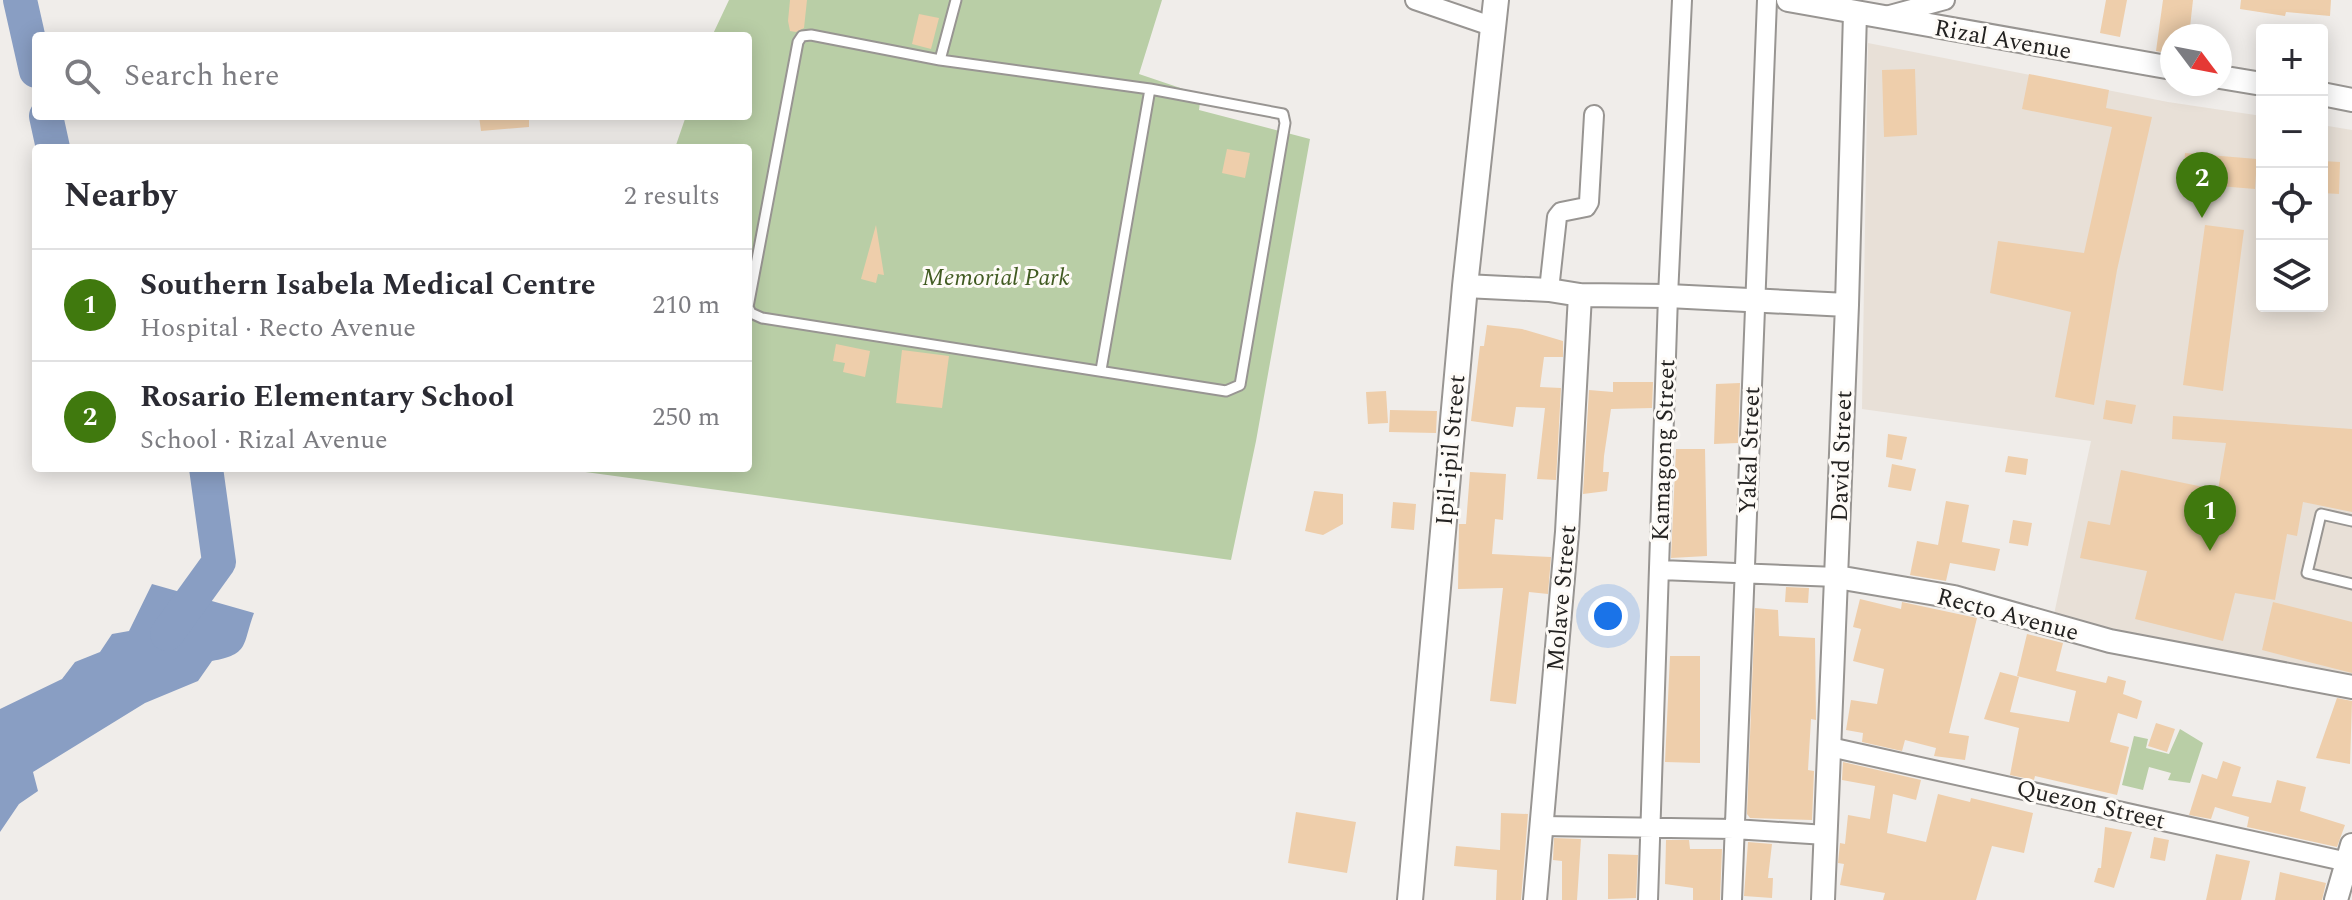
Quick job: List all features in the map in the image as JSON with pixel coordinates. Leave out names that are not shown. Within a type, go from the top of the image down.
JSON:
[{"type":"main road","name":"Ipil-ipil Street","points":[[1410,900],[1465,286],[1496,0]]},
{"type":"street","points":[[1415,0],[1491,26]]},
{"type":"street","name":"Kamagong Street","points":[[1648,900],[1668,296],[1682,0]]},
{"type":"street","name":"Yakal Street","points":[[1732,900],[1767,0]]},
{"type":"street","name":"Rizal Avenue","points":[[1788,0],[2160,66]]},
{"type":"street","points":[[1880,17],[1945,0]]},
{"type":"street","name":"David Street","points":[[1823,900],[1847,305],[1855,13]]},
{"type":"street","points":[[2232,79],[2256,83]]},
{"type":"street","points":[[2328,95],[2352,100]]},
{"type":"street","points":[[1549,290],[1557,217],[1561,212],[1586,207],[1589,202],[1594,115]]},
{"type":"street","points":[[1465,286],[1549,290],[1580,295],[1847,305]]},
{"type":"street","name":"Molave Street","points":[[1535,900],[1567,532],[1580,295]]},
{"type":"street","name":"Recto Avenue","points":[[1660,570],[1837,577],[1954,597],[2110,641],[2352,687]]},
{"type":"street","name":"Quezon Street","points":[[1830,747],[2350,857]]},
{"type":"street","points":[[1542,826],[1734,829],[1826,835]]},
{"type":"street","points":[[2336,900],[2350,857]]},
{"type":"lane","points":[[940,60],[956,0]]},
{"type":"lane","points":[[752,286],[802,36],[940,60],[1150,89],[1277,112],[1285,118],[1244,378],[1240,385],[1226,391],[762,318],[752,313]]},
{"type":"lane","points":[[1101,370],[1150,89]]},
{"type":"lane","points":[[2352,521],[2321,514],[2307,573],[2352,584]]},
{"type":"shaded area","points":[[1868,43],[2168,102],[2256,115],[2256,312],[2328,312],[2328,126],[2352,130],[2352,683],[2053,619],[2091,441],[1862,409]]},
{"type":"green space","name":"Memorial Park","points":[[729,0],[1162,0],[1139,74],[1201,95],[1199,110],[1310,139],[1256,441],[1231,560],[585,472],[752,472],[752,144],[676,144],[685,120],[752,120],[752,32],[714,32]]},
{"type":"green space","points":[[2180,729],[2203,743],[2190,783],[2168,780],[2171,773],[2149,767],[2143,790],[2122,785],[2134,736],[2148,739],[2146,748],[2169,754]]},
{"type":"water","points":[[152,584],[254,613],[243,646],[233,655],[212,661],[198,681],[145,703],[33,772],[38,791],[19,804],[0,832],[0,709],[62,679],[75,662],[100,652],[112,634],[129,631]]},
{"type":"building","points":[[790,0],[807,0],[804,28],[796,32],[790,31],[788,21]]},
{"type":"building","points":[[2106,0],[2127,0],[2120,37],[2100,33]]},
{"type":"building","points":[[2163,0],[2193,0],[2190,24],[2160,24],[2160,52],[2156,51]]},
{"type":"building","points":[[2241,0],[2331,0],[2330,16],[2286,12],[2285,16],[2240,9]]},
{"type":"building","points":[[919,14],[939,18],[931,49],[912,44]]},
{"type":"building","points":[[1915,69],[1917,135],[1884,137],[1882,70]]},
{"type":"building","points":[[2029,74],[2109,90],[2106,108],[2152,117],[2117,270],[2094,405],[2055,397],[2071,312],[1990,293],[1998,241],[2084,253],[2112,127],[2022,109]]},
{"type":"building","points":[[480,120],[529,120],[529,127],[481,131]]},
{"type":"building","points":[[1227,149],[1250,153],[1245,178],[1222,173]]},
{"type":"building","points":[[2185,153],[2256,159],[2255,189],[2183,183]]},
{"type":"building","points":[[2328,161],[2340,162],[2339,194],[2328,193]]},
{"type":"building","points":[[876,225],[884,275],[878,274],[876,283],[861,279]]},
{"type":"building","points":[[2205,225],[2244,230],[2223,391],[2183,385]]},
{"type":"building","points":[[1487,325],[1522,329],[1563,341],[1563,357],[1544,357],[1540,387],[1561,388],[1556,480],[1537,479],[1545,408],[1516,407],[1513,427],[1471,421],[1480,346],[1484,346]]},
{"type":"building","points":[[836,344],[870,351],[865,377],[843,372],[845,363],[833,361]]},
{"type":"building","points":[[902,350],[949,356],[942,408],[896,403]]},
{"type":"building","points":[[1613,382],[1653,382],[1652,408],[1611,409],[1603,472],[1609,472],[1607,491],[1583,494],[1589,390],[1613,392]]},
{"type":"building","points":[[1740,383],[1738,443],[1714,444],[1716,384]]},
{"type":"building","points":[[1386,391],[1388,423],[1368,424],[1366,392]]},
{"type":"building","points":[[2106,400],[2136,405],[2132,424],[2103,419]]},
{"type":"building","points":[[1390,410],[1437,411],[1436,433],[1389,432]]},
{"type":"building","points":[[2173,416],[2352,429],[2352,512],[2303,502],[2297,536],[2287,534],[2275,600],[2235,593],[2223,641],[2135,619],[2147,571],[2080,558],[2088,521],[2110,525],[2121,470],[2218,490],[2226,443],[2172,439]]},
{"type":"building","points":[[1888,434],[1907,437],[1902,460],[1886,457]]},
{"type":"building","points":[[1676,449],[1705,449],[1707,556],[1671,558]]},
{"type":"building","points":[[2008,456],[2028,459],[2026,475],[2005,472]]},
{"type":"building","points":[[1892,464],[1916,469],[1911,491],[1888,487]]},
{"type":"building","points":[[1470,472],[1506,474],[1503,520],[1495,519],[1492,554],[1551,557],[1548,594],[1529,592],[1516,704],[1490,701],[1503,588],[1458,589],[1459,524],[1466,524]]},
{"type":"building","points":[[1314,491],[1343,494],[1343,524],[1323,535],[1305,531]]},
{"type":"building","points":[[1946,501],[1969,505],[1962,542],[2000,549],[1995,571],[1950,563],[1946,581],[1910,575],[1917,541],[1938,545]]},
{"type":"building","points":[[1393,502],[1416,504],[1414,530],[1391,528]]},
{"type":"building","points":[[2013,520],[2032,523],[2028,546],[2009,543]]},
{"type":"building","points":[[1786,587],[1809,588],[1808,603],[1785,602]]},
{"type":"building","points":[[1860,599],[1901,609],[1902,602],[1977,618],[1949,733],[1969,736],[1965,760],[1934,756],[1936,748],[1905,740],[1902,751],[1862,742],[1863,733],[1846,730],[1851,700],[1877,704],[1884,669],[1853,661],[1861,629],[1853,627]]},
{"type":"building","points":[[2273,602],[2352,622],[2352,673],[2262,650]]},
{"type":"building","points":[[1755,608],[1778,610],[1779,636],[1815,638],[1816,720],[1811,719],[1808,770],[1814,771],[1812,820],[1750,818],[1747,814]]},
{"type":"building","points":[[2027,634],[2063,643],[2056,671],[2106,683],[2108,676],[2126,681],[2123,694],[2142,701],[2137,719],[2118,713],[2110,742],[2129,747],[2117,795],[2035,776],[2034,780],[2010,775],[2019,728],[1984,719],[2000,672],[2019,677],[2010,712],[2069,722],[2076,691],[2017,676]]},
{"type":"building","points":[[1670,656],[1700,656],[1700,763],[1665,762]]},
{"type":"building","points":[[2337,698],[2352,701],[2350,764],[2316,758]]},
{"type":"building","points":[[2156,723],[2175,729],[2167,752],[2148,746]]},
{"type":"building","points":[[2223,761],[2241,767],[2232,796],[2271,803],[2277,780],[2306,787],[2300,811],[2345,825],[2337,847],[2247,827],[2249,817],[2215,807],[2211,819],[2189,815],[2202,774],[2217,779]]},
{"type":"building","points":[[1843,762],[1921,780],[1916,800],[1893,794],[1887,833],[1926,842],[1938,794],[1970,802],[1971,798],[2033,813],[2024,853],[1992,846],[1976,900],[1883,900],[1885,893],[1840,885],[1844,864],[1838,863],[1840,843],[1845,844],[1848,815],[1870,819],[1875,786],[1842,780]]},
{"type":"building","points":[[1296,812],[1356,822],[1347,873],[1288,863]]},
{"type":"building","points":[[1501,813],[1528,814],[1521,900],[1496,900],[1497,870],[1454,866],[1456,846],[1500,850]]},
{"type":"building","points":[[2105,827],[2132,832],[2114,888],[2094,882],[2098,868],[2101,868]]},
{"type":"building","points":[[2154,837],[2169,840],[2165,861],[2150,858]]},
{"type":"building","points":[[1554,838],[1581,839],[1577,900],[1562,900],[1562,861],[1553,860]]},
{"type":"building","points":[[1666,840],[1689,840],[1690,849],[1722,849],[1720,900],[1693,900],[1693,888],[1665,884]]},
{"type":"building","points":[[1748,842],[1772,844],[1768,878],[1773,878],[1772,898],[1744,896]]},
{"type":"building","points":[[1608,854],[1638,855],[1636,898],[1608,899]]},
{"type":"building","points":[[2216,854],[2250,861],[2241,900],[2206,900]]},
{"type":"building","points":[[2280,872],[2326,883],[2322,900],[2275,900]]},
{"type":"waterway","points":[[20,0],[32,53]]},
{"type":"waterway","points":[[47,120],[52,144]]},
{"type":"waterway","points":[[167,634],[219,562],[207,472]]},
{"type":"place","name":"Rosario Elementary School","points":[[2202,218]]},
{"type":"place","name":"Southern Isabela Medical Centre","points":[[2210,551]]}]
